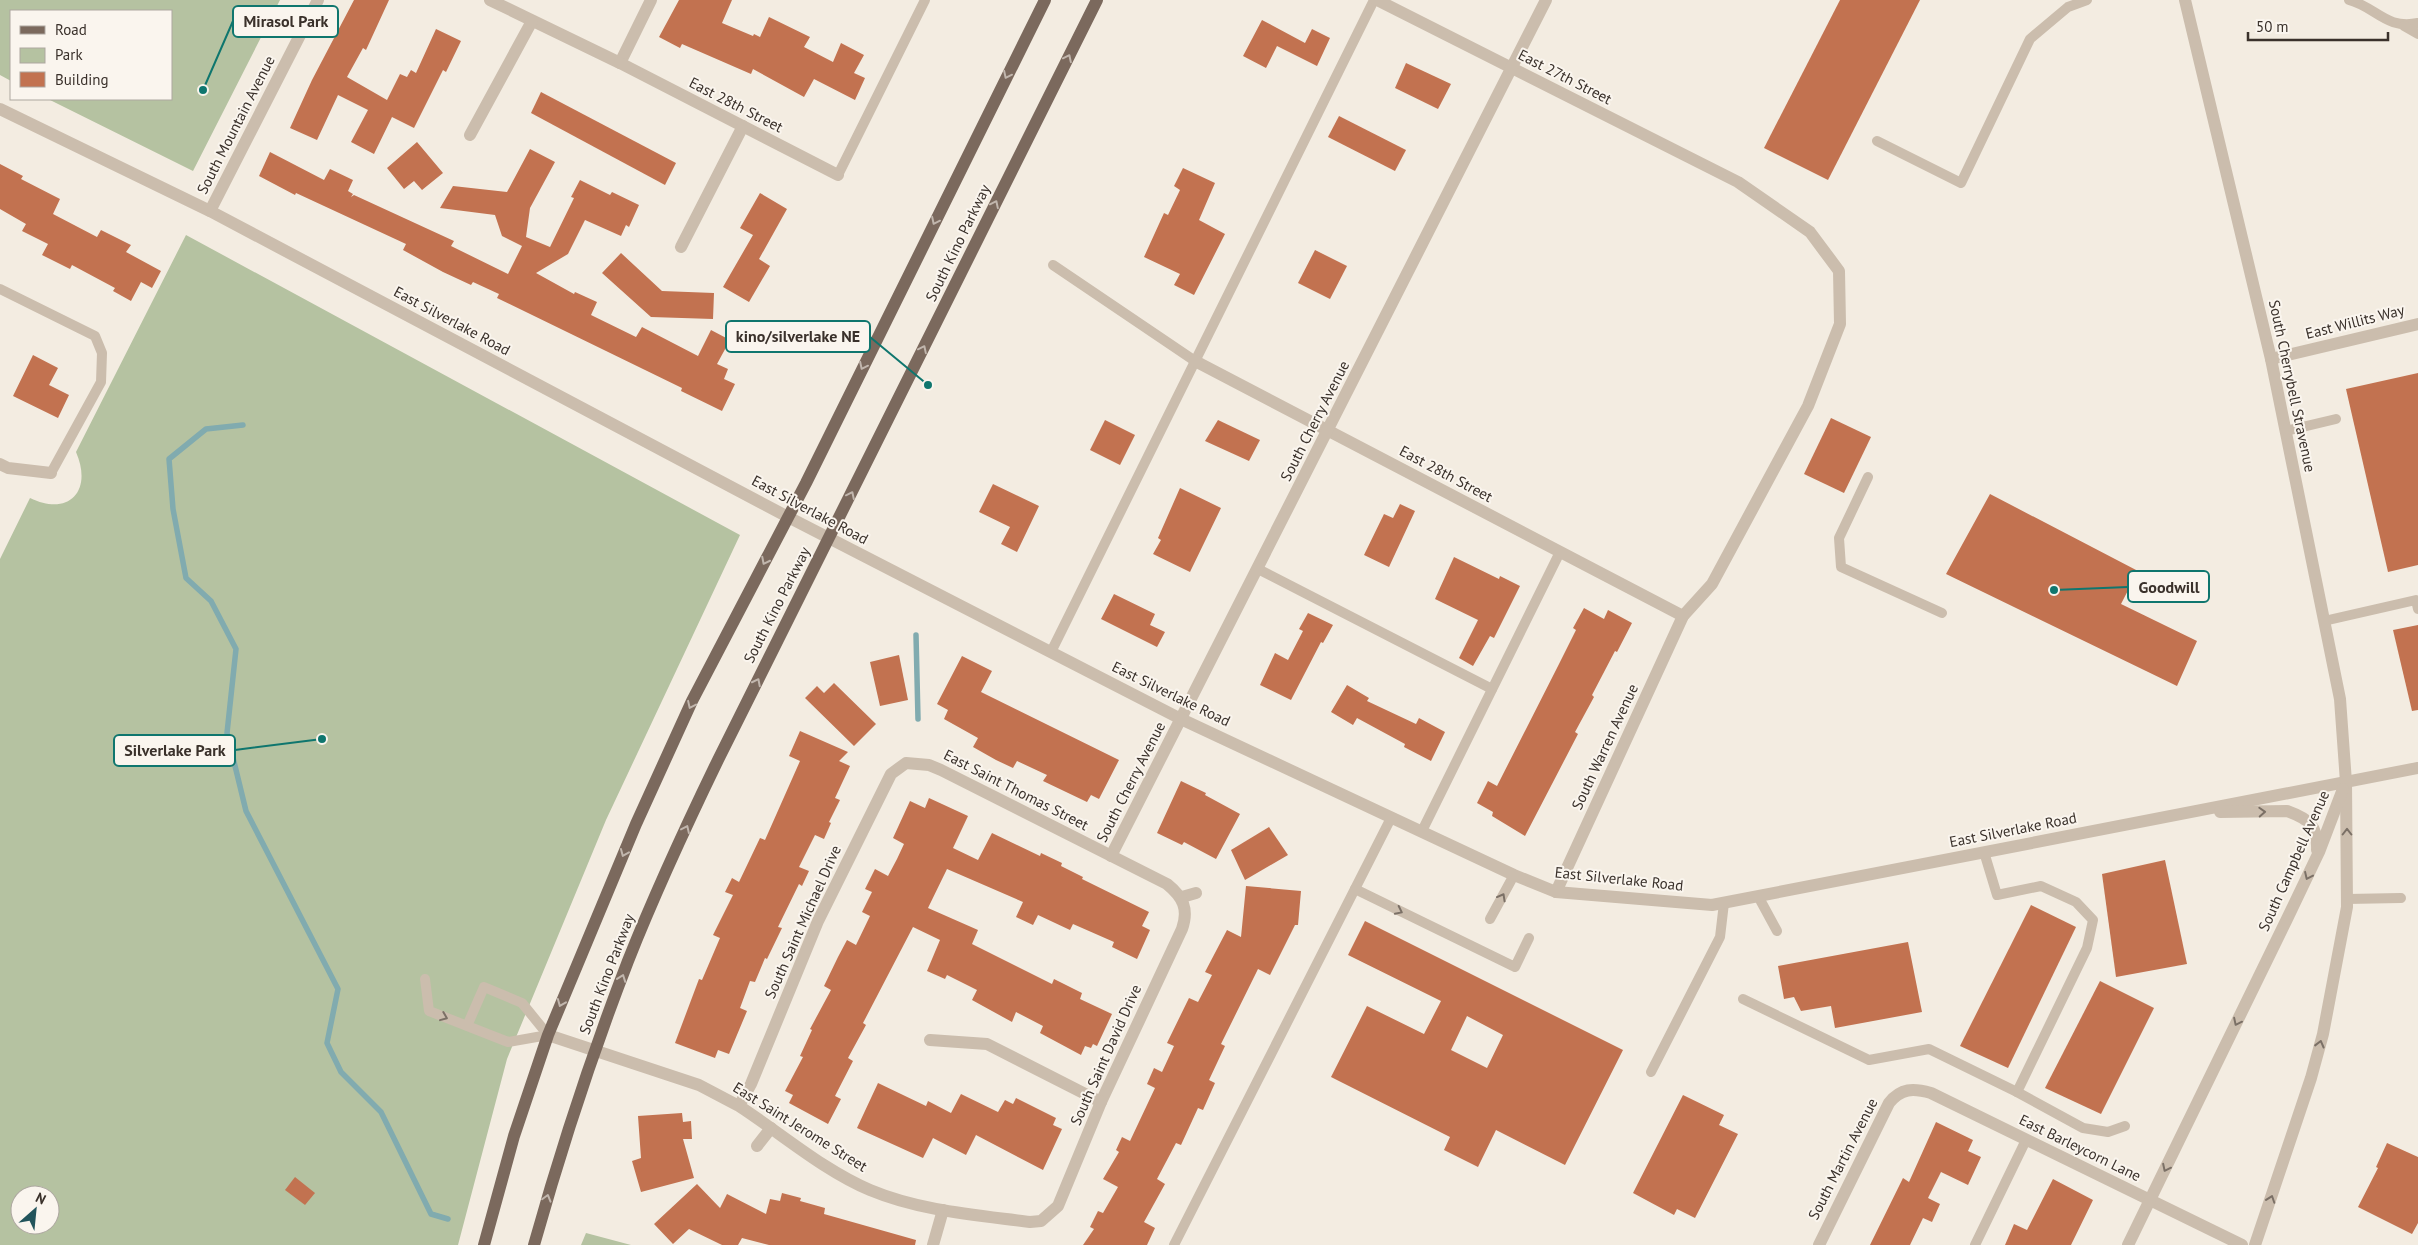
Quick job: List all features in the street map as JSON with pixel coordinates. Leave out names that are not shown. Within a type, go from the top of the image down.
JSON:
[{"type":"main road","name":"South Kino Parkway","points":[[484,1245],[514,1136],[548,1035],[636,824],[692,701],[788,517],[1045,0]]},
{"type":"main road","name":"South Kino Parkway","points":[[534,1245],[561,1149],[596,1050],[628,961],[673,854],[1097,0]]},
{"type":"street","name":"South Mountain Avenue","points":[[210,211],[318,0]]},
{"type":"street","name":"East 28th Street","points":[[490,0],[618,62],[838,175]]},
{"type":"street","points":[[618,62],[651,0]]},
{"type":"street","name":"East 27th Street","points":[[1376,0],[1738,182],[1810,232],[1839,271],[1840,324],[1808,406],[1712,584],[1683,616]]},
{"type":"street","name":"South Cherry Avenue","points":[[1111,856],[1546,0]]},
{"type":"street","name":"South Cherrybell Stravenue","points":[[2185,0],[2271,359],[2286,431],[2340,699],[2346,782]]},
{"type":"street","points":[[470,135],[532,20]]},
{"type":"street","name":"East Silverlake Road","points":[[0,109],[210,211],[829,539],[1181,719],[1514,875],[1556,892],[1712,904],[1724,903],[2418,768]]},
{"type":"street","points":[[681,247],[743,126]]},
{"type":"street","name":"East Willits Way","points":[[2271,359],[2418,324]]},
{"type":"street","name":"East 28th Street","points":[[1195,361],[1683,616]]},
{"type":"street","points":[[0,464],[8,468],[51,473]]},
{"type":"street","name":"South Warren Avenue","points":[[1556,892],[1683,616]]},
{"type":"street","name":"East Saint Thomas Street","points":[[909,759],[941,770],[1167,884],[1182,897]]},
{"type":"street","name":"South Saint Michael Drive","points":[[739,1106],[751,1084],[826,904],[891,774],[909,759]]},
{"type":"street","name":"South Campbell Avenue","points":[[2128,1245],[2317,857],[2346,782]]},
{"type":"street","name":"South Campbell Avenue","points":[[2255,1245],[2316,1061],[2347,899],[2346,782]]},
{"type":"street","points":[[2196,812],[2286,811],[2295,814],[2315,829],[2318,836],[2317,857]]},
{"type":"street","points":[[1182,897],[1196,892]]},
{"type":"street","name":"South Saint David Drive","points":[[1041,1221],[1058,1206],[1101,1102],[1182,929],[1186,916],[1182,897]]},
{"type":"street","name":"East Saint Jerome Street","points":[[548,1035],[698,1085],[739,1106],[827,1166],[870,1190],[943,1210],[1030,1222],[1041,1221]]},
{"type":"street","points":[[930,1040],[987,1044],[1101,1102]]},
{"type":"street","name":"East Barleycorn Lane","points":[[1901,1092],[1918,1089],[1931,1093],[2242,1245]]},
{"type":"street","name":"South Martin Avenue","points":[[1819,1245],[1889,1103],[1901,1092]]},
{"type":"street","points":[[757,1146],[770,1128]]},
{"type":"street","points":[[933,1245],[943,1210]]},
{"type":"lane","points":[[838,175],[924,0]]},
{"type":"lane","points":[[1050,652],[1376,0]]},
{"type":"lane","points":[[1877,141],[1960,183],[2030,39],[2068,7],[2087,0]]},
{"type":"lane","points":[[2352,1],[2378,17],[2404,26],[2418,34]]},
{"type":"lane","points":[[2404,26],[2418,23]]},
{"type":"lane","points":[[1052,265],[1195,361]]},
{"type":"lane","points":[[0,290],[95,336],[102,353],[101,382],[51,473]]},
{"type":"lane","points":[[2286,431],[2336,419]]},
{"type":"lane","points":[[1868,477],[1839,538],[1841,567],[1942,613]]},
{"type":"lane","points":[[1422,832],[1560,552]]},
{"type":"lane","points":[[1258,570],[1492,689]]},
{"type":"lane","points":[[2324,621],[2416,600],[2418,609]]},
{"type":"lane","points":[[1174,1245],[1391,818]]},
{"type":"lane","points":[[1984,852],[1998,895],[2040,886],[2076,902],[2093,920],[2087,948],[2017,1092]]},
{"type":"lane","points":[[1490,919],[1514,875]]},
{"type":"lane","points":[[1355,889],[1514,967],[1529,938]]},
{"type":"lane","points":[[1758,896],[1777,931]]},
{"type":"lane","points":[[2347,899],[2401,898]]},
{"type":"lane","points":[[1651,1072],[1720,937],[1724,903]]},
{"type":"lane","points":[[425,979],[429,1011],[467,1026],[508,1042],[548,1035],[522,1003],[484,987],[467,1026]]},
{"type":"lane","points":[[1743,999],[1869,1060],[1929,1049],[2017,1092],[2083,1128],[2108,1132],[2124,1126]]},
{"type":"lane","points":[[1975,1245],[2026,1140]]},
{"type":"green space","points":[[0,0],[280,0],[193,171],[50,100],[172,100],[172,10],[10,10],[10,80],[0,75]]},
{"type":"green space","points":[[186,235],[740,535],[606,820],[507,1059],[458,1245],[0,1245],[0,559],[30,498],[44,503],[56,504],[66,502],[74,497],[79,489],[81,466],[76,452]]},
{"type":"green space","points":[[586,1233],[631,1245],[581,1245]]},
{"type":"building","points":[[354,0],[389,0],[366,50],[363,48],[347,77],[387,100],[400,74],[407,77],[411,70],[416,73],[436,29],[461,41],[446,72],[443,70],[414,128],[392,117],[374,154],[351,142],[368,110],[338,95],[317,140],[290,128],[312,80]]},
{"type":"building","points":[[679,0],[732,0],[722,23],[760,37],[769,17],[810,37],[804,47],[833,62],[841,43],[864,55],[854,73],[865,78],[855,100],[814,79],[804,97],[753,69],[751,74],[682,44],[680,48],[659,37]]},
{"type":"building","points":[[1840,0],[1920,0],[1828,180],[1764,148]]},
{"type":"building","points":[[1262,20],[1305,43],[1312,29],[1330,38],[1317,66],[1277,46],[1266,68],[1243,56]]},
{"type":"building","points":[[1406,63],[1451,84],[1438,109],[1395,88]]},
{"type":"building","points":[[541,92],[676,163],[665,185],[531,113]]},
{"type":"building","points":[[1339,116],[1406,150],[1395,171],[1328,137]]},
{"type":"building","points":[[417,142],[443,173],[422,190],[414,181],[404,189],[387,168]]},
{"type":"building","points":[[530,149],[555,162],[530,208],[526,237],[550,247],[574,198],[571,197],[580,180],[610,195],[612,192],[639,205],[629,227],[626,225],[621,236],[585,220],[568,254],[536,273],[574,294],[575,292],[597,302],[591,315],[636,337],[642,327],[698,356],[711,330],[730,340],[717,364],[728,369],[724,379],[735,384],[722,411],[681,391],[682,388],[497,298],[499,294],[473,282],[471,285],[443,272],[403,250],[406,244],[296,193],[295,195],[259,176],[270,152],[324,180],[330,169],[353,180],[348,191],[353,194],[351,197],[354,195],[454,241],[451,246],[508,274],[522,246],[502,236],[495,215],[440,208],[453,186],[507,192]]},
{"type":"building","points":[[0,164],[23,176],[21,179],[60,199],[53,214],[97,237],[101,230],[131,245],[126,252],[161,271],[152,288],[141,282],[131,301],[113,291],[115,288],[72,265],[70,269],[42,255],[48,244],[22,231],[26,224],[0,209]]},
{"type":"building","points":[[1183,168],[1215,183],[1199,220],[1225,234],[1194,295],[1174,285],[1180,274],[1144,257],[1164,213],[1168,215],[1180,190],[1174,186]]},
{"type":"building","points":[[760,193],[787,209],[759,259],[770,266],[749,302],[723,287],[753,235],[740,228]]},
{"type":"building","points":[[1315,250],[1347,266],[1330,299],[1298,283]]},
{"type":"building","points":[[621,253],[662,291],[714,293],[713,319],[651,317],[602,273]]},
{"type":"building","points":[[33,355],[58,368],[49,385],[69,395],[58,418],[13,396]]},
{"type":"building","points":[[2418,373],[2418,565],[2388,572],[2346,389]]},
{"type":"building","points":[[1831,418],[1871,437],[1844,493],[1804,474]]},
{"type":"building","points":[[1105,420],[1135,435],[1120,465],[1090,450]]},
{"type":"building","points":[[1218,420],[1260,440],[1249,461],[1205,441]]},
{"type":"building","points":[[993,484],[1039,506],[1017,552],[1001,544],[1010,527],[979,512]]},
{"type":"building","points":[[1180,488],[1221,508],[1190,572],[1153,554],[1161,540],[1158,538]]},
{"type":"building","points":[[1990,494],[2138,571],[2121,604],[2197,641],[2177,686],[1946,574]]},
{"type":"building","points":[[1400,504],[1415,511],[1389,567],[1364,555],[1384,514],[1393,518]]},
{"type":"building","points":[[1454,557],[1499,579],[1500,576],[1520,586],[1494,638],[1490,636],[1473,666],[1459,658],[1478,620],[1435,599]]},
{"type":"building","points":[[1114,594],[1155,614],[1150,625],[1165,632],[1157,647],[1101,619]]},
{"type":"building","points":[[1584,608],[1604,619],[1608,610],[1632,623],[1592,695],[1594,697],[1575,732],[1578,734],[1525,836],[1492,816],[1493,812],[1477,803],[1488,781],[1497,786],[1576,630],[1573,628]]},
{"type":"building","points":[[1308,613],[1333,625],[1323,643],[1321,642],[1291,700],[1260,685],[1275,653],[1288,660],[1303,631],[1299,629]]},
{"type":"building","points":[[2418,625],[2418,710],[2412,711],[2393,630]]},
{"type":"building","points":[[899,655],[908,700],[880,706],[870,662]]},
{"type":"building","points":[[962,656],[992,671],[981,692],[1119,760],[1099,799],[1091,795],[1087,802],[1043,781],[1047,775],[1017,761],[1013,768],[996,760],[973,747],[978,738],[944,719],[948,710],[937,704]]},
{"type":"building","points":[[834,683],[876,724],[854,746],[805,698],[817,686],[824,693]]},
{"type":"building","points":[[1347,685],[1369,698],[1367,701],[1416,724],[1419,718],[1445,732],[1431,761],[1404,747],[1405,744],[1357,718],[1353,725],[1331,712]]},
{"type":"building","points":[[800,731],[848,752],[839,761],[850,766],[835,798],[840,800],[829,822],[831,823],[824,839],[815,835],[799,867],[809,871],[802,886],[799,884],[778,927],[782,928],[767,959],[765,958],[755,982],[750,981],[740,1008],[747,1011],[729,1054],[718,1050],[715,1058],[675,1043],[699,979],[702,980],[720,938],[713,935],[733,895],[725,892],[732,878],[739,882],[760,838],[765,840],[800,761],[789,756]]},
{"type":"building","points":[[1181,781],[1206,793],[1205,795],[1240,814],[1216,859],[1184,842],[1182,845],[1157,833]]},
{"type":"building","points":[[929,798],[968,816],[953,848],[978,860],[992,833],[1040,856],[1041,853],[1062,863],[1061,866],[1083,877],[1082,879],[1149,912],[1142,926],[1150,930],[1137,959],[1112,947],[1114,942],[1073,924],[1070,930],[1038,915],[1033,925],[1016,917],[1023,902],[947,869],[928,908],[978,930],[972,944],[1052,984],[1054,979],[1082,993],[1080,999],[1112,1014],[1097,1046],[1093,1044],[1091,1048],[1085,1046],[1081,1055],[1040,1033],[1043,1026],[1016,1012],[1012,1022],[972,1000],[977,990],[947,975],[945,979],[927,971],[940,940],[913,927],[863,1023],[866,1025],[848,1058],[853,1061],[835,1096],[841,1099],[828,1124],[789,1103],[793,1095],[785,1091],[803,1057],[800,1056],[812,1030],[810,1029],[831,990],[824,986],[838,957],[847,940],[856,945],[870,916],[862,912],[872,892],[865,889],[875,869],[888,876],[897,859],[904,844],[893,838],[910,801],[925,808]]},
{"type":"building","points":[[1269,827],[1288,855],[1245,880],[1231,850]]},
{"type":"building","points":[[2165,860],[2187,964],[2116,977],[2102,874]]},
{"type":"building","points":[[1246,886],[1301,891],[1298,925],[1295,925],[1270,975],[1258,969],[1221,1044],[1225,1046],[1209,1080],[1215,1083],[1203,1110],[1198,1108],[1181,1145],[1176,1143],[1157,1179],[1165,1184],[1144,1222],[1155,1228],[1147,1245],[1083,1245],[1094,1229],[1090,1227],[1098,1211],[1103,1213],[1118,1187],[1103,1179],[1119,1152],[1116,1150],[1122,1137],[1130,1141],[1155,1088],[1147,1084],[1154,1068],[1162,1072],[1174,1046],[1167,1043],[1189,998],[1198,1002],[1212,975],[1205,972],[1227,930],[1241,937]]},
{"type":"building","points":[[2031,905],[2076,927],[2008,1068],[1960,1046]]},
{"type":"building","points":[[1365,921],[1623,1050],[1565,1165],[1496,1130],[1478,1167],[1444,1150],[1450,1137],[1331,1077],[1367,1006],[1424,1034],[1441,1001],[1348,955]],"holes":[[[1467,1016],[1503,1035],[1487,1068],[1451,1050]]]},
{"type":"building","points":[[1908,942],[1922,1012],[1835,1028],[1831,1006],[1801,1011],[1794,997],[1784,999],[1778,966]]},
{"type":"building","points":[[2100,981],[2154,1008],[2101,1114],[2045,1088]]},
{"type":"building","points":[[878,1083],[926,1106],[928,1101],[951,1113],[961,1094],[998,1112],[1005,1100],[1013,1104],[1016,1098],[1056,1118],[1053,1125],[1062,1129],[1043,1170],[976,1135],[966,1155],[933,1138],[923,1158],[857,1128]]},
{"type":"building","points":[[1683,1095],[1724,1115],[1719,1125],[1738,1134],[1695,1218],[1677,1209],[1674,1215],[1633,1193]]},
{"type":"building","points":[[682,1113],[683,1122],[691,1121],[692,1139],[683,1139],[694,1178],[641,1192],[632,1161],[641,1158],[638,1116]]},
{"type":"building","points":[[1936,1122],[1973,1140],[1968,1151],[1981,1157],[1968,1185],[1941,1172],[1928,1198],[1940,1204],[1932,1222],[1923,1218],[1910,1245],[1870,1245],[1903,1178],[1909,1182]]},
{"type":"building","points":[[2387,1143],[2418,1157],[2418,1223],[2412,1234],[2358,1207],[2378,1168],[2376,1167]]},
{"type":"building","points":[[295,1177],[315,1193],[305,1205],[285,1190]]},
{"type":"building","points":[[2053,1179],[2093,1200],[2071,1245],[2005,1245],[2014,1224],[2027,1230]]},
{"type":"building","points":[[697,1184],[720,1208],[727,1194],[766,1214],[770,1199],[780,1201],[782,1193],[801,1198],[800,1201],[825,1208],[824,1214],[916,1240],[915,1245],[769,1245],[742,1238],[738,1245],[722,1245],[689,1229],[673,1244],[654,1224]]},
{"type":"waterway","points":[[243,425],[206,429],[169,459],[173,509],[186,578],[211,601],[236,649],[227,733],[246,811],[338,989],[327,1043],[341,1072],[381,1112],[431,1214],[448,1219]]},
{"type":"waterway","points":[[916,635],[918,719]]},
{"type":"place","name":"Mirasol Park","points":[[203,90]]},
{"type":"place","name":"kino/silverlake NE","points":[[928,385]]},
{"type":"place","name":"Goodwill","points":[[2054,590]]},
{"type":"place","name":"Silverlake Park","points":[[322,739]]}]
